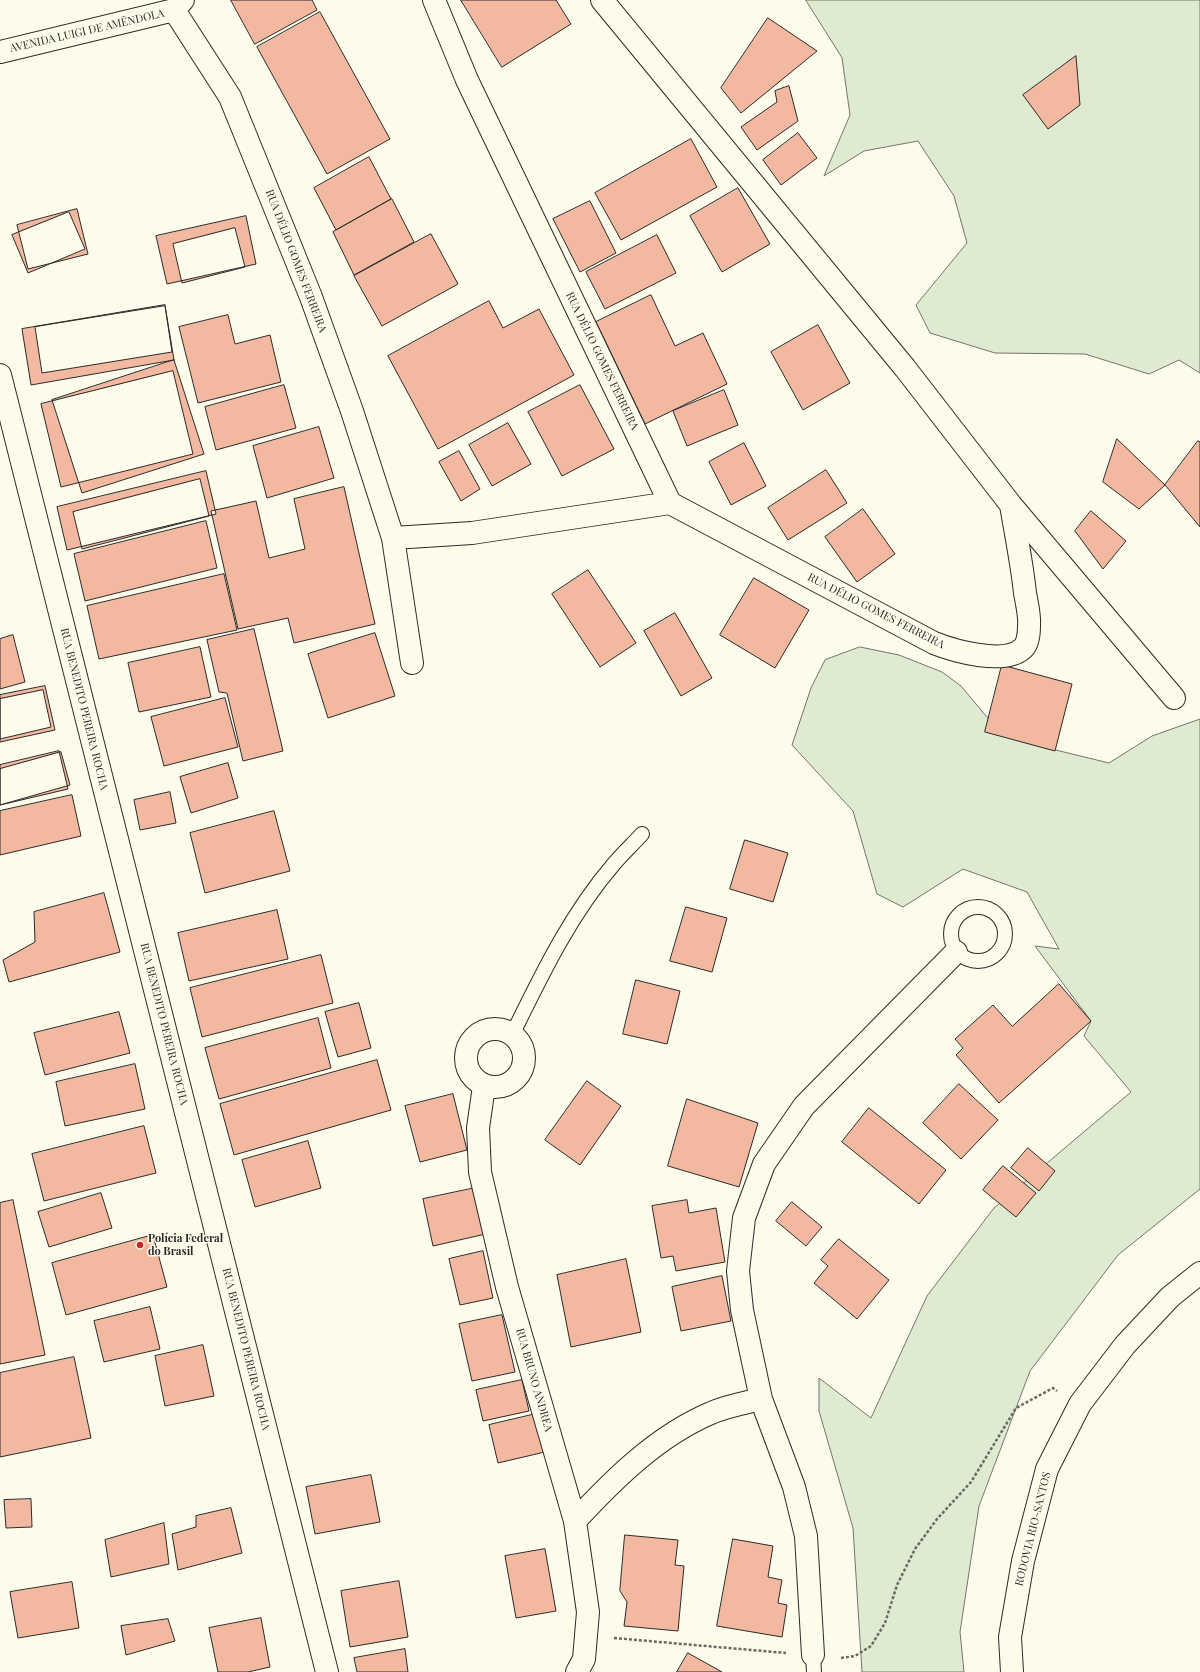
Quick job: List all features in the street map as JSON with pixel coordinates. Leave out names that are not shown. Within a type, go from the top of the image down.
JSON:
[{"type":"main road","name":"RUA DÉLIO GOMES FERREIRA","points":[[434,0],[468,80],[670,503],[934,643],[950,650],[1001,656],[1013,655],[1023,649],[1027,641],[1030,626],[1022,565],[1011,506]]},
{"type":"main road","points":[[602,0],[905,368],[1011,506],[1174,698]]},
{"type":"main road","name":"RUA DÉLIO GOMES FERREIRA","points":[[178,5],[230,97],[311,297],[352,411],[393,538],[412,663]]},
{"type":"main road","name":"AVENIDA LUIGI DE AMÊNDOLA","points":[[0,52],[178,5]]},
{"type":"main road","name":"RUA BENEDITO PEREIRA ROCHA","points":[[0,375],[327,1672]]},
{"type":"main road","points":[[393,538],[472,533],[670,503]]},
{"type":"main road","points":[[813,1663],[806,1536],[794,1486],[761,1399],[742,1310],[738,1271],[744,1218],[764,1164],[804,1106],[956,952]]},
{"type":"main road","points":[[490,1028],[506,1030],[518,1040],[524,1054],[523,1070],[513,1082],[499,1088],[484,1086],[471,1077],[465,1063],[467,1047],[476,1035],[490,1028]]},
{"type":"main road","name":"RUA BRUNO ANDREA","points":[[484,1086],[478,1128],[480,1172],[507,1288],[575,1521],[588,1612],[584,1659],[577,1672]]},
{"type":"main road","name":"RODOVIA RIO-SANTOS","points":[[1012,1672],[1010,1637],[1023,1561],[1047,1469],[1080,1404],[1124,1345],[1170,1297],[1200,1273]]},
{"type":"main road","points":[[575,1521],[604,1489],[631,1466],[682,1428],[712,1412],[761,1399]]},
{"type":"lane","points":[[512,1035],[543,971],[583,905],[613,865],[642,834]]},
{"type":"path","points":[[586,1636],[813,1663],[855,1656],[871,1646],[885,1624],[897,1585],[915,1549],[937,1518],[971,1482],[1016,1408],[1053,1388],[1080,1404]]},
{"type":"green space","points":[[806,0],[1200,0],[1200,373],[1179,360],[1149,374],[1085,354],[995,353],[930,333],[916,305],[967,243],[954,196],[918,141],[864,151],[824,176],[850,115],[842,58]]},
{"type":"green space","points":[[860,647],[899,655],[942,672],[961,686],[986,716],[1023,742],[1109,763],[1152,736],[1200,719],[1200,1189],[1118,1255],[1030,1371],[979,1506],[960,1632],[964,1672],[862,1672],[853,1528],[819,1411],[819,1378],[871,1418],[927,1296],[994,1208],[1131,1092],[1084,1036],[1091,1021],[1035,946],[1059,949],[1027,892],[963,869],[903,907],[877,894],[853,811],[792,745],[811,688],[825,660]]},
{"type":"building","points":[[231,0],[312,0],[317,10],[255,44]]},
{"type":"building","points":[[461,0],[556,0],[571,24],[502,67]]},
{"type":"building","points":[[320,12],[390,139],[327,174],[257,47]]},
{"type":"building","points":[[768,18],[817,51],[741,113],[721,88]]},
{"type":"building","points":[[1076,56],[1080,105],[1048,129],[1023,95]]},
{"type":"building","points":[[789,86],[798,121],[757,150],[741,127],[777,102],[775,91]]},
{"type":"building","points":[[798,133],[817,158],[781,185],[763,160]]},
{"type":"building","points":[[691,139],[717,187],[621,240],[595,193]]},
{"type":"building","points":[[369,157],[391,199],[336,230],[314,188]]},
{"type":"building","points":[[738,188],[770,244],[722,272],[690,216]]},
{"type":"building","points":[[392,199],[414,242],[354,275],[333,232]]},
{"type":"building","points":[[590,201],[616,253],[580,272],[553,219]]},
{"type":"building","points":[[77,209],[88,254],[28,269],[17,225]]},
{"type":"building","points":[[69,212],[85,249],[28,273],[12,235]]},
{"type":"building","points":[[246,216],[256,264],[167,284],[156,236]]},
{"type":"building","points":[[235,228],[245,267],[182,283],[173,244]]},
{"type":"building","points":[[431,234],[458,284],[382,326],[354,276]]},
{"type":"building","points":[[657,235],[676,273],[605,309],[586,272]]},
{"type":"building","points":[[651,295],[675,346],[703,333],[727,384],[645,424],[596,322]]},
{"type":"building","points":[[489,301],[503,328],[539,309],[574,375],[438,449],[388,356]]},
{"type":"building","points":[[165,305],[174,360],[31,385],[22,329]]},
{"type":"building","points":[[165,306],[172,352],[42,373],[35,327]]},
{"type":"building","points":[[228,315],[235,344],[270,335],[281,382],[198,403],[179,327]]},
{"type":"building","points":[[818,325],[850,383],[803,410],[771,352]]},
{"type":"building","points":[[174,360],[204,454],[82,493],[52,400]]},
{"type":"building","points":[[173,371],[193,454],[61,487],[41,404]]},
{"type":"building","points":[[284,385],[296,428],[216,450],[205,407]]},
{"type":"building","points":[[580,385],[614,449],[562,476],[528,412]]},
{"type":"building","points":[[724,390],[738,425],[687,446],[673,411]]},
{"type":"building","points":[[508,423],[531,464],[492,486],[469,445]]},
{"type":"building","points":[[319,427],[334,478],[267,498],[253,446]]},
{"type":"building","points":[[1117,439],[1165,485],[1139,509],[1103,482]]},
{"type":"building","points":[[1198,441],[1200,442],[1200,527],[1165,485]]},
{"type":"building","points":[[744,443],[766,486],[731,505],[709,462]]},
{"type":"building","points":[[459,451],[480,489],[461,501],[439,462]]},
{"type":"building","points":[[826,470],[847,503],[788,540],[768,508]]},
{"type":"building","points":[[206,471],[216,514],[67,550],[57,507]]},
{"type":"building","points":[[200,479],[209,516],[82,549],[73,512]]},
{"type":"building","points":[[344,487],[375,624],[294,643],[288,618],[238,629],[211,511],[256,501],[269,558],[305,549],[294,499]]},
{"type":"building","points":[[863,509],[895,554],[857,582],[825,537]]},
{"type":"building","points":[[1091,511],[1126,541],[1103,569],[1075,531]]},
{"type":"building","points":[[206,521],[217,568],[85,601],[74,554]]},
{"type":"building","points":[[588,570],[636,643],[600,667],[552,594]]},
{"type":"building","points":[[224,574],[237,630],[99,659],[87,606]]},
{"type":"building","points":[[754,578],[809,610],[775,668],[720,635]]},
{"type":"building","points":[[675,613],[712,678],[681,696],[644,631]]},
{"type":"building","points":[[254,629],[283,751],[243,761],[227,693],[219,692],[207,640]]},
{"type":"building","points":[[375,633],[395,696],[328,718],[308,654]]},
{"type":"building","points":[[13,635],[25,682],[0,689],[0,639]]},
{"type":"building","points":[[200,647],[211,697],[139,712],[128,663]]},
{"type":"building","points":[[1002,665],[1072,684],[1055,751],[985,732]]},
{"type":"building","points":[[45,686],[55,730],[0,742],[0,695]]},
{"type":"building","points":[[43,690],[51,727],[0,739],[0,699]]},
{"type":"building","points":[[225,698],[238,747],[164,766],[151,717]]},
{"type":"building","points":[[59,751],[68,789],[0,805],[0,765]]},
{"type":"building","points":[[61,752],[70,785],[0,805],[0,769]]},
{"type":"building","points":[[228,763],[238,798],[191,813],[180,777]]},
{"type":"building","points":[[170,792],[176,823],[140,830],[134,800]]},
{"type":"building","points":[[72,795],[81,836],[0,855],[0,811]]},
{"type":"building","points":[[274,811],[290,871],[205,893],[190,833]]},
{"type":"building","points":[[745,840],[788,853],[773,902],[730,889]]},
{"type":"building","points":[[104,893],[120,952],[9,982],[3,960],[35,942],[34,912]]},
{"type":"building","points":[[686,907],[727,918],[712,972],[670,961]]},
{"type":"building","points":[[277,910],[288,959],[189,981],[178,933]]},
{"type":"building","points":[[321,955],[333,1003],[202,1037],[190,988]]},
{"type":"building","points":[[636,980],[680,991],[667,1044],[623,1034]]},
{"type":"building","points":[[1059,984],[1091,1021],[999,1103],[956,1055],[963,1048],[955,1039],[993,1005],[1012,1026]]},
{"type":"building","points":[[359,1003],[371,1048],[338,1057],[325,1012]]},
{"type":"building","points":[[119,1012],[130,1053],[45,1075],[34,1033]]},
{"type":"building","points":[[318,1018],[331,1068],[219,1099],[205,1048]]},
{"type":"building","points":[[377,1060],[391,1110],[234,1155],[220,1104]]},
{"type":"building","points":[[135,1064],[145,1109],[65,1126],[56,1082]]},
{"type":"building","points":[[587,1081],[621,1106],[580,1165],[545,1140]]},
{"type":"building","points":[[959,1084],[998,1120],[961,1159],[923,1123]]},
{"type":"building","points":[[453,1094],[467,1150],[420,1162],[405,1106]]},
{"type":"building","points":[[687,1099],[758,1123],[739,1187],[668,1166]]},
{"type":"building","points":[[869,1108],[946,1170],[919,1204],[842,1142]]},
{"type":"building","points":[[144,1126],[156,1173],[44,1201],[32,1154]]},
{"type":"building","points":[[308,1141],[321,1188],[255,1207],[242,1160]]},
{"type":"building","points":[[1028,1148],[1055,1171],[1039,1191],[1011,1168]]},
{"type":"building","points":[[1003,1166],[1036,1193],[1016,1217],[983,1190]]},
{"type":"building","points":[[480,1187],[490,1233],[433,1246],[423,1199]]},
{"type":"building","points":[[101,1193],[112,1228],[49,1247],[38,1212]]},
{"type":"building","points":[[13,1200],[45,1355],[0,1364],[0,1203]]},
{"type":"building","points":[[687,1200],[689,1213],[716,1208],[725,1262],[676,1271],[673,1256],[661,1258],[652,1206]]},
{"type":"building","points":[[792,1202],[822,1227],[806,1246],[776,1221]]},
{"type":"building","points":[[153,1235],[167,1287],[66,1315],[52,1263]]},
{"type":"building","points":[[839,1239],[889,1280],[857,1319],[814,1283],[828,1266],[821,1260]]},
{"type":"building","points":[[483,1251],[493,1298],[460,1305],[449,1259]]},
{"type":"building","points":[[626,1259],[641,1332],[571,1347],[557,1275]]},
{"type":"building","points":[[722,1276],[731,1321],[681,1331],[672,1287]]},
{"type":"building","points":[[150,1307],[160,1349],[104,1362],[94,1321]]},
{"type":"building","points":[[502,1315],[515,1372],[472,1381],[459,1324]]},
{"type":"building","points":[[203,1345],[214,1396],[165,1406],[155,1356]]},
{"type":"building","points":[[74,1357],[91,1438],[0,1457],[0,1373]]},
{"type":"building","points":[[522,1380],[529,1411],[483,1421],[476,1390]]},
{"type":"building","points":[[540,1413],[549,1451],[498,1463],[489,1425]]},
{"type":"building","points":[[371,1475],[380,1522],[315,1534],[306,1487]]},
{"type":"building","points":[[31,1499],[32,1527],[6,1528],[4,1500]]},
{"type":"building","points":[[231,1508],[242,1553],[178,1570],[172,1534],[196,1527],[196,1516]]},
{"type":"building","points":[[164,1523],[169,1564],[111,1577],[105,1540]]},
{"type":"building","points":[[625,1535],[678,1540],[675,1565],[684,1566],[678,1631],[624,1626],[627,1602],[620,1591]]},
{"type":"building","points":[[733,1539],[773,1546],[768,1577],[782,1580],[778,1603],[787,1605],[782,1637],[717,1626]]},
{"type":"building","points":[[545,1549],[556,1611],[516,1618],[505,1556]]},
{"type":"building","points":[[399,1581],[408,1637],[350,1647],[341,1591]]},
{"type":"building","points":[[72,1582],[79,1628],[18,1638],[10,1592]]},
{"type":"building","points":[[261,1618],[270,1667],[248,1672],[218,1672],[209,1628]]},
{"type":"building","points":[[168,1619],[175,1641],[126,1655],[121,1626]]},
{"type":"building","points":[[405,1649],[408,1672],[357,1672],[354,1658]]},
{"type":"building","points":[[688,1653],[722,1672],[677,1672]]},
{"type":"place","name":"Polícia Federal do Brasil","points":[[140,1245]]}]
